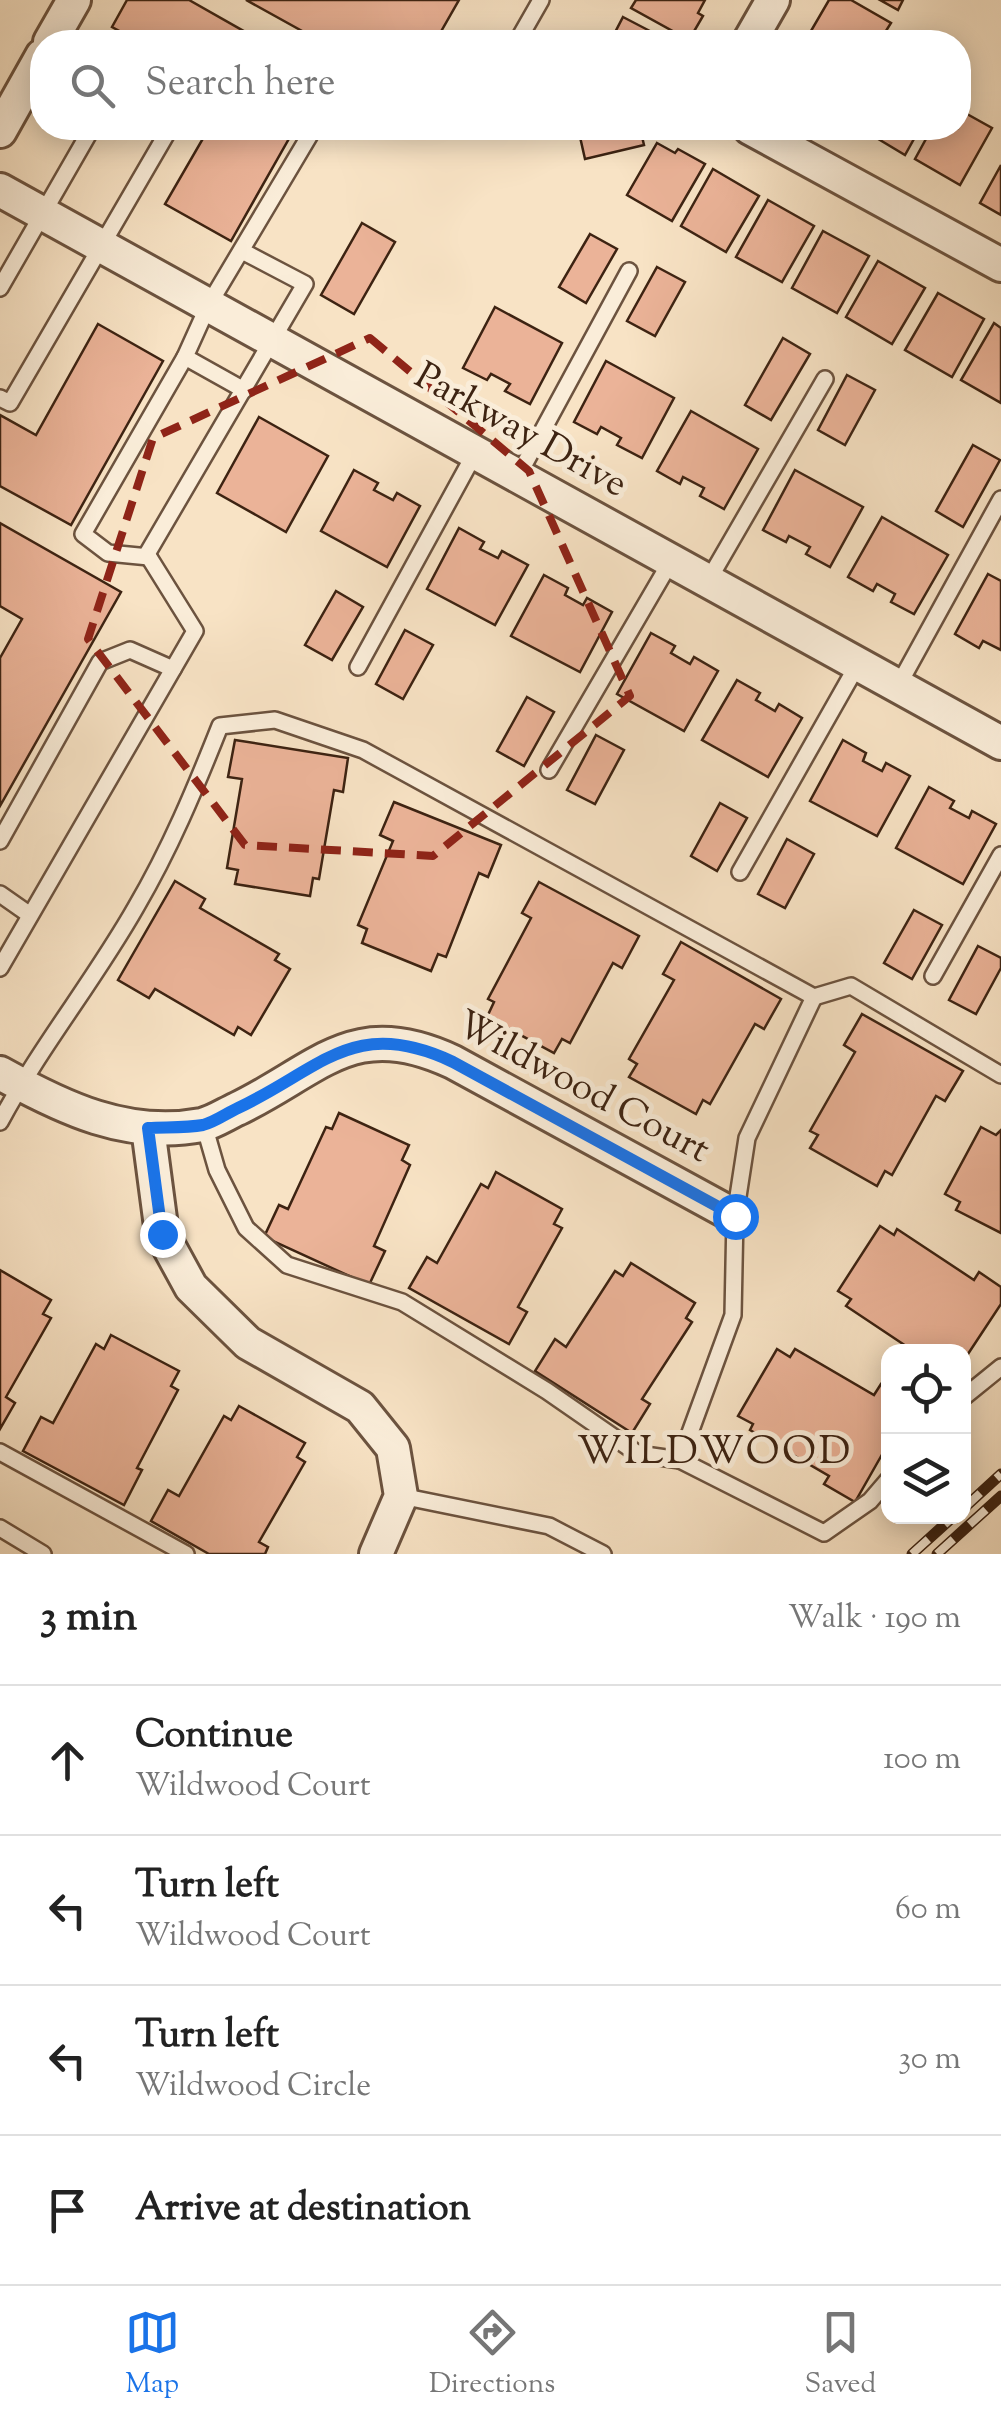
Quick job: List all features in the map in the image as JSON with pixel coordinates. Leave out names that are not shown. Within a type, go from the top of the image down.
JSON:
[{"type":"street","points":[[57,30],[74,0]]},
{"type":"street","points":[[756,30],[773,0]]},
{"type":"street","points":[[0,132],[30,78]]},
{"type":"street","points":[[772,140],[1001,265]]},
{"type":"street","name":"Parkway Drive","points":[[0,190],[1001,743]]},
{"type":"street","name":"Wildwood Court","points":[[10,1078],[50,1100],[113,1124],[148,1128],[204,1124],[256,1100],[304,1068],[352,1046],[409,1045],[453,1062],[735,1216]]},
{"type":"street","points":[[148,1128],[162,1234],[191,1287],[248,1343],[360,1407],[392,1448],[401,1496],[376,1554]]},
{"type":"lane","points":[[524,30],[541,0]]},
{"type":"lane","points":[[0,288],[85,140]]},
{"type":"lane","points":[[0,398],[10,403],[163,140]]},
{"type":"lane","points":[[149,558],[108,553],[83,534],[186,357],[208,306],[307,140]]},
{"type":"lane","points":[[0,968],[195,631],[147,554],[305,284],[242,251]]},
{"type":"lane","points":[[518,476],[630,270]]},
{"type":"lane","points":[[186,357],[244,390]]},
{"type":"lane","points":[[708,581],[825,379]]},
{"type":"lane","points":[[358,667],[475,453]]},
{"type":"lane","points":[[898,686],[1001,499]]},
{"type":"lane","points":[[548,770],[671,561]]},
{"type":"lane","points":[[0,841],[100,662],[130,650],[173,668]]},
{"type":"lane","points":[[740,872],[858,664]]},
{"type":"lane","points":[[0,1122],[10,1078],[142,896],[175,838],[220,726],[275,720],[362,750],[814,997],[850,986],[1001,1075]]},
{"type":"lane","points":[[933,976],[1001,855]]},
{"type":"lane","points":[[0,894],[30,915]]},
{"type":"lane","points":[[680,1460],[733,1316],[735,1216],[747,1138],[814,997]]},
{"type":"lane","points":[[204,1124],[218,1170],[246,1228],[288,1265],[402,1302],[547,1391],[638,1454],[680,1460],[824,1534],[870,1501],[881,1488]]},
{"type":"lane","points":[[971,1391],[1001,1366]]},
{"type":"lane","points":[[0,1452],[176,1552]]},
{"type":"lane","points":[[401,1496],[549,1526],[603,1554]]},
{"type":"lane","points":[[0,1528],[33,1551]]},
{"type":"highlighted area","points":[[370,338],[529,471],[630,696],[433,856],[245,845],[88,639],[153,438]]},
{"type":"building","points":[[127,0],[189,0],[242,30],[118,30],[112,27]]},
{"type":"building","points":[[246,0],[459,0],[442,30],[300,30]]},
{"type":"building","points":[[636,0],[705,0],[698,13],[703,16],[695,30],[671,30],[631,8]]},
{"type":"building","points":[[829,0],[851,0],[891,23],[887,30],[812,30]]},
{"type":"building","points":[[880,0],[903,0],[898,10]]},
{"type":"building","points":[[623,17],[648,30],[616,30]]},
{"type":"building","points":[[971,116],[992,128],[960,185],[915,159],[925,140],[971,140]]},
{"type":"building","points":[[202,140],[288,140],[231,241],[165,204]]},
{"type":"building","points":[[581,140],[643,140],[644,145],[585,159]]},
{"type":"building","points":[[880,140],[913,140],[905,155]]},
{"type":"building","points":[[657,143],[705,164],[672,221],[627,195]]},
{"type":"building","points":[[1001,165],[1001,215],[980,203]]},
{"type":"building","points":[[713,169],[759,196],[726,252],[681,226]]},
{"type":"building","points":[[768,200],[814,226],[782,282],[736,257]]},
{"type":"building","points":[[362,223],[395,242],[354,314],[321,295]]},
{"type":"building","points":[[823,231],[869,256],[837,313],[792,288]]},
{"type":"building","points":[[590,234],[617,249],[586,303],[559,287]]},
{"type":"building","points":[[878,261],[925,288],[892,344],[846,317]]},
{"type":"building","points":[[657,267],[685,282],[655,336],[627,321]]},
{"type":"building","points":[[938,293],[984,319],[952,377],[905,350]]},
{"type":"building","points":[[495,307],[562,343],[530,404],[505,391],[510,384],[491,374],[487,380],[463,368]]},
{"type":"building","points":[[994,323],[1001,328],[1001,403],[961,380]]},
{"type":"building","points":[[98,324],[163,361],[71,525],[0,486],[0,415],[36,435]]},
{"type":"building","points":[[783,338],[810,354],[771,420],[745,405]]},
{"type":"building","points":[[606,361],[674,398],[642,458],[617,445],[621,438],[601,427],[597,434],[574,422]]},
{"type":"building","points":[[847,375],[875,390],[845,445],[818,430]]},
{"type":"building","points":[[691,411],[758,449],[724,509],[700,496],[704,488],[683,477],[680,484],[657,471]]},
{"type":"building","points":[[259,417],[328,456],[286,532],[217,493]]},
{"type":"building","points":[[973,445],[1000,460],[963,527],[936,511]]},
{"type":"building","points":[[354,470],[378,483],[374,490],[393,500],[397,493],[420,506],[387,567],[321,531]]},
{"type":"building","points":[[795,470],[863,507],[830,567],[806,554],[810,547],[789,536],[786,542],[763,530]]},
{"type":"building","points":[[882,517],[948,555],[914,614],[891,602],[895,594],[877,584],[873,591],[848,577]]},
{"type":"building","points":[[0,523],[121,592],[0,806],[0,658],[22,619],[0,606]]},
{"type":"building","points":[[459,528],[484,542],[480,549],[498,558],[502,551],[528,565],[495,625],[427,589]]},
{"type":"building","points":[[988,574],[1001,581],[1001,650],[983,641],[979,648],[955,634]]},
{"type":"building","points":[[544,575],[568,588],[565,595],[583,605],[587,598],[612,612],[580,672],[511,636]]},
{"type":"building","points":[[336,591],[363,607],[332,660],[305,645]]},
{"type":"building","points":[[405,630],[433,645],[403,699],[376,684]]},
{"type":"building","points":[[651,633],[675,646],[671,653],[690,664],[694,657],[718,671],[684,731],[617,694]]},
{"type":"building","points":[[737,680],[760,693],[756,700],[775,711],[779,704],[802,718],[768,777],[702,740]]},
{"type":"building","points":[[527,697],[554,712],[524,766],[497,751]]},
{"type":"building","points":[[596,735],[624,750],[595,804],[567,790]]},
{"type":"building","points":[[235,740],[348,758],[343,792],[334,790],[319,879],[313,878],[310,896],[235,884],[238,870],[227,868],[242,779],[228,777]]},
{"type":"building","points":[[843,740],[866,753],[863,761],[882,771],[886,763],[910,776],[877,836],[810,801]]},
{"type":"building","points":[[929,787],[954,801],[950,808],[969,818],[972,811],[996,824],[963,884],[896,848]]},
{"type":"building","points":[[394,802],[501,845],[488,877],[479,873],[446,957],[438,954],[431,971],[362,943],[367,929],[358,925],[393,841],[380,835]]},
{"type":"building","points":[[720,803],[747,818],[717,871],[691,856]]},
{"type":"building","points":[[787,839],[814,854],[785,908],[758,894]]},
{"type":"building","points":[[175,881],[205,899],[200,908],[279,954],[275,960],[290,969],[251,1035],[238,1027],[234,1035],[155,989],[149,998],[118,980]]},
{"type":"building","points":[[539,882],[639,936],[622,968],[613,963],[570,1043],[562,1039],[554,1053],[487,1017],[494,1002],[488,999],[531,918],[522,913]]},
{"type":"building","points":[[914,910],[942,925],[912,979],[884,963]]},
{"type":"building","points":[[681,942],[781,999],[764,1029],[755,1024],[710,1104],[703,1100],[696,1114],[629,1077],[637,1064],[629,1059],[674,980],[663,974]]},
{"type":"building","points":[[978,946],[1001,958],[1001,968],[976,1014],[949,1000]]},
{"type":"building","points":[[862,1014],[963,1071],[945,1101],[936,1096],[892,1175],[885,1171],[877,1186],[810,1148],[818,1135],[810,1131],[855,1052],[844,1045]]},
{"type":"building","points":[[339,1113],[409,1145],[402,1160],[410,1165],[374,1246],[385,1251],[369,1285],[264,1237],[279,1205],[288,1209],[326,1127],[332,1129]]},
{"type":"building","points":[[981,1127],[996,1135],[1001,1130],[1001,1233],[956,1210],[960,1202],[945,1194]]},
{"type":"building","points":[[496,1172],[562,1209],[554,1224],[562,1228],[518,1307],[527,1312],[509,1344],[409,1288],[427,1257],[437,1263],[481,1184],[488,1188]]},
{"type":"building","points":[[880,1226],[894,1235],[897,1229],[974,1280],[979,1272],[1001,1287],[1001,1304],[971,1349],[971,1344],[903,1344],[846,1306],[851,1299],[838,1291]]},
{"type":"building","points":[[631,1263],[695,1303],[686,1318],[692,1322],[642,1399],[650,1404],[632,1433],[535,1371],[555,1339],[566,1347],[615,1271],[623,1276]]},
{"type":"building","points":[[0,1270],[51,1300],[43,1314],[51,1318],[6,1397],[15,1403],[0,1429]]},
{"type":"building","points":[[111,1335],[179,1371],[171,1386],[178,1390],[137,1468],[142,1470],[124,1505],[23,1451],[41,1417],[53,1423],[96,1344],[104,1349]]},
{"type":"building","points":[[777,1349],[790,1357],[795,1349],[874,1395],[881,1384],[881,1456],[855,1502],[824,1484],[829,1476],[750,1430],[753,1424],[738,1416]]},
{"type":"building","points":[[239,1406],[305,1443],[297,1457],[305,1462],[259,1542],[268,1547],[265,1554],[209,1554],[151,1521],[168,1490],[179,1496],[224,1416],[231,1420]]},
{"type":"railway","points":[[971,1502],[1001,1474]]},
{"type":"railway","points":[[937,1554],[1001,1496]]},
{"type":"railway","points":[[912,1554],[945,1524]]},
{"type":"district","name":"WILDWOOD","points":[[715,1453]]},
{"type":"route","points":[[162,1234],[148,1128],[204,1124],[256,1100],[328,1056],[352,1046],[382,1043],[409,1045],[435,1053],[735,1216]]}]
